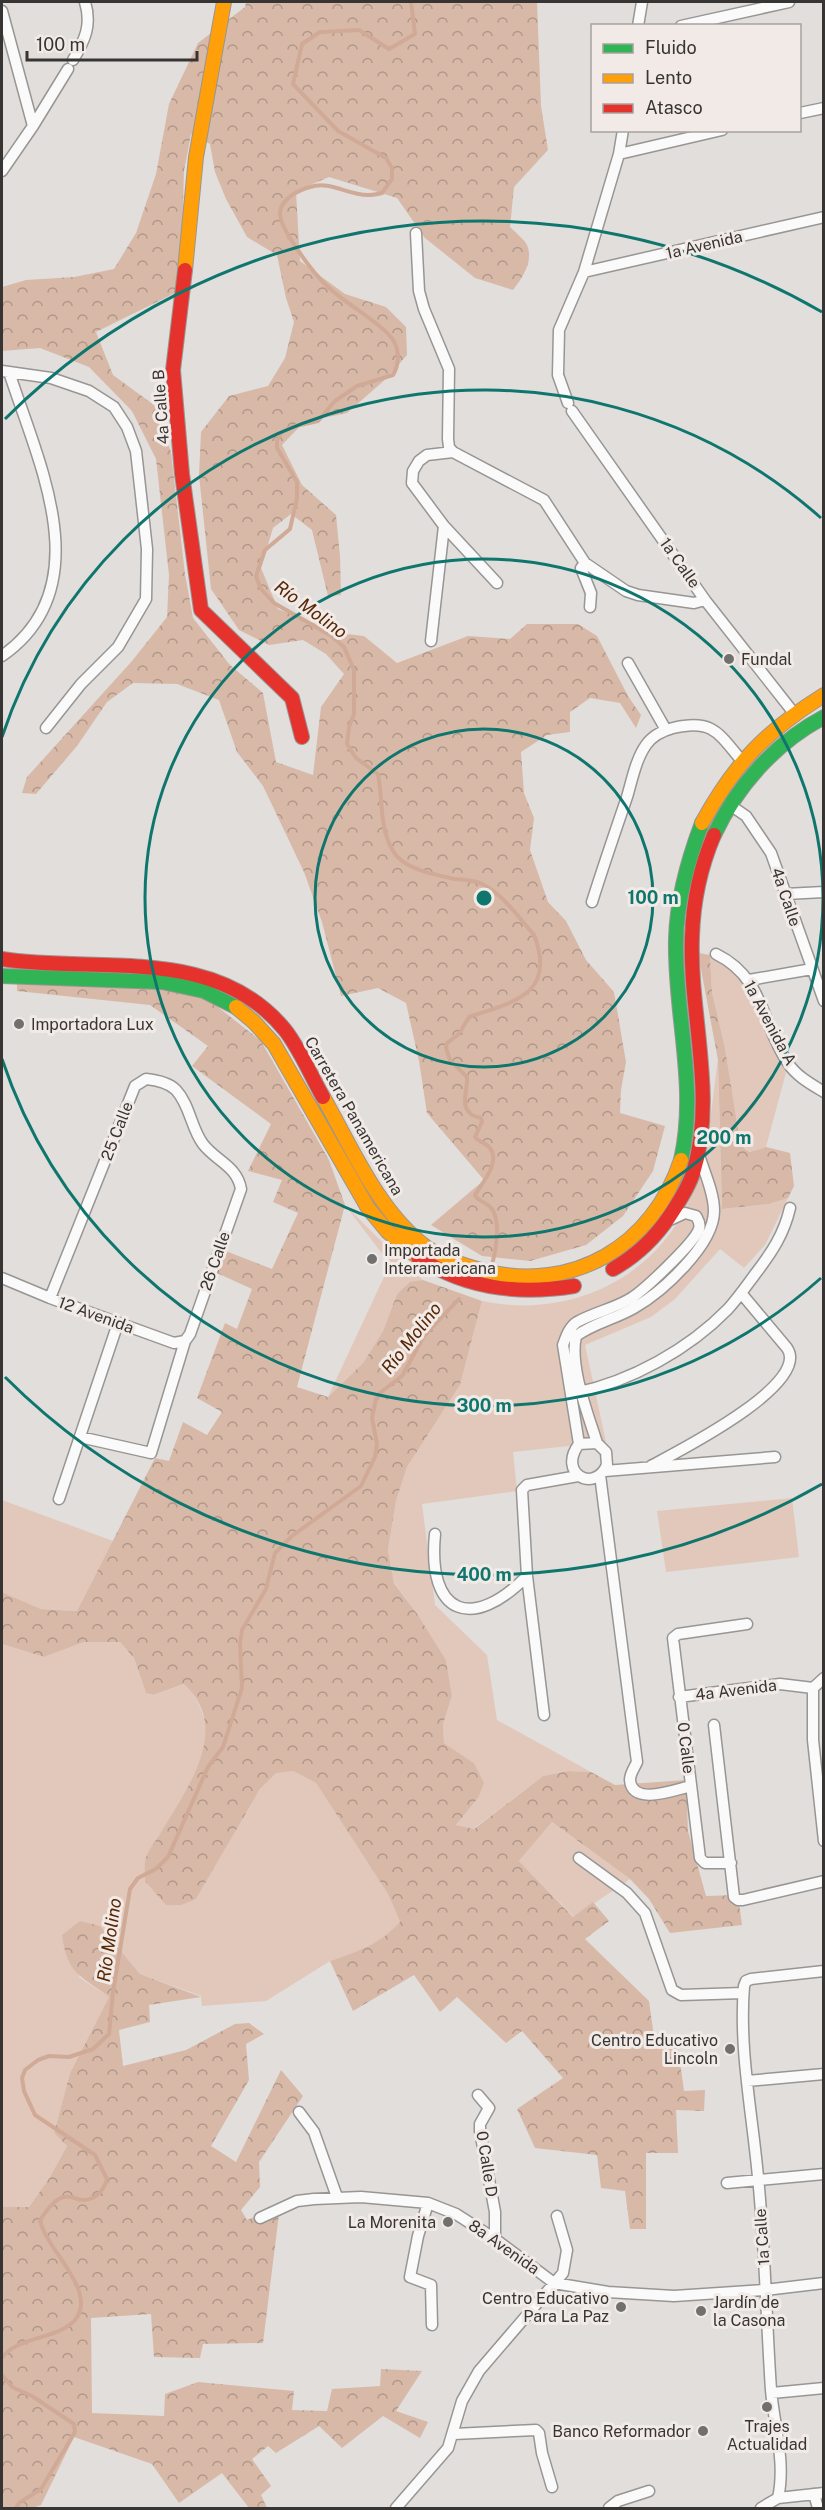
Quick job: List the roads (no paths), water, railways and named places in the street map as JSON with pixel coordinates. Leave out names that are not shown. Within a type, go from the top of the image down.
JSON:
[{"type":"main road","name":"4a Calle B","points":[[224,2],[220,30],[207,81],[196,157],[188,258],[173,370],[182,474],[201,610],[291,698],[302,737]]},
{"type":"main road","name":"Carretera Panamericana","points":[[2,959],[28,963],[167,968],[215,979],[246,994],[285,1030],[380,1196],[391,1212],[426,1247],[448,1259],[492,1275],[559,1276],[582,1269],[623,1246],[642,1228],[658,1209],[670,1188],[680,1162],[687,1120],[676,947],[686,867],[693,842],[708,809],[741,760],[764,736],[793,712],[824,695]]},
{"type":"main road","name":"Carretera Panamericana","points":[[2,976],[162,982],[204,991],[221,998],[254,1022],[274,1044],[369,1208],[384,1229],[403,1248],[436,1270],[491,1289],[539,1292],[570,1287],[596,1277],[638,1252],[664,1225],[685,1192],[695,1165],[702,1106],[691,965],[694,905],[705,858],[730,805],[744,785],[764,763],[794,737],[824,717]]},
{"type":"street","points":[[2,171],[33,126],[83,43],[89,26],[85,2]]},
{"type":"street","points":[[638,24],[642,2]]},
{"type":"street","points":[[690,24],[789,2]]},
{"type":"street","points":[[2,11],[33,126]]},
{"type":"street","points":[[801,113],[824,108]]},
{"type":"street","name":"1a Calle","points":[[623,132],[619,154],[584,272],[560,330],[558,375],[570,407],[705,600],[793,712]]},
{"type":"street","points":[[619,154],[713,132]]},
{"type":"street","name":"1a Avenida","points":[[584,272],[824,218]]},
{"type":"street","points":[[416,233],[419,291],[449,369],[449,447],[453,452],[544,500],[585,563],[638,596],[694,603],[705,600]]},
{"type":"street","points":[[2,656],[39,620],[50,594],[57,564],[56,530],[44,478],[5,371],[51,378],[90,391],[114,407],[127,427],[136,452],[147,549],[147,592],[143,606],[118,647],[81,684],[46,728]]},
{"type":"street","points":[[453,452],[427,456],[420,460],[413,471],[412,483],[444,526],[497,583]]},
{"type":"street","points":[[431,641],[444,526]]},
{"type":"street","points":[[585,563],[581,568],[591,593],[590,607]]},
{"type":"street","points":[[628,663],[666,730]]},
{"type":"street","points":[[592,902],[645,746],[653,737],[666,730],[692,724],[705,726],[721,736],[741,760]]},
{"type":"street","name":"4a Calle","points":[[730,805],[746,816],[771,853],[812,969],[820,984],[824,1001]]},
{"type":"street","points":[[784,894],[824,892]]},
{"type":"street","name":"1a Avenida A","points":[[716,954],[729,960],[749,980],[788,1063],[801,1077],[824,1092]]},
{"type":"street","points":[[749,980],[812,969]]},
{"type":"street","name":"25 Calle","points":[[50,1298],[135,1086],[141,1080],[156,1080],[175,1088],[202,1142],[213,1156],[235,1171],[240,1179],[241,1188]]},
{"type":"street","points":[[691,1786],[652,1796],[634,1788],[631,1783],[630,1778],[637,1762],[602,1473],[608,1458],[606,1452],[597,1443],[581,1392],[574,1347],[576,1336],[593,1325],[634,1308],[678,1274],[712,1227],[714,1210],[709,1184],[697,1149]]},
{"type":"street","name":"26 Calle","points":[[80,1437],[151,1453],[187,1338],[241,1188]]},
{"type":"street","points":[[570,1394],[633,1375],[702,1332],[729,1308],[774,1249],[786,1227],[790,1208]]},
{"type":"street","points":[[578,1476],[572,1464],[572,1456],[579,1444],[563,1345],[576,1323],[629,1299],[649,1285],[690,1244],[700,1223],[696,1216],[686,1213],[664,1225]]},
{"type":"street","name":"12 Avenida","points":[[2,1278],[174,1343],[187,1338]]},
{"type":"street","points":[[651,1466],[720,1429],[768,1393],[791,1363],[792,1355],[787,1348],[741,1293]]},
{"type":"street","points":[[59,1500],[118,1323]]},
{"type":"street","points":[[579,1444],[597,1443]]},
{"type":"street","points":[[544,1715],[527,1576],[522,1491],[527,1485],[578,1476],[594,1478],[602,1473],[651,1466],[775,1457]]},
{"type":"street","points":[[435,1534],[435,1562],[438,1579],[445,1598],[454,1607],[469,1610],[483,1605],[514,1588],[527,1576]]},
{"type":"street","name":"0 Calle","points":[[731,1863],[701,1862],[679,1697],[675,1635],[747,1624]]},
{"type":"street","points":[[824,1678],[813,1688],[813,1740],[824,1841]]},
{"type":"street","name":"4a Avenida","points":[[679,1697],[780,1684],[813,1688]]},
{"type":"street","points":[[714,1725],[734,1897],[743,1900],[824,1881]]},
{"type":"street","points":[[579,1858],[638,1903],[645,1913],[672,1990],[681,1995],[743,1993],[746,1981],[751,1979],[824,1971]]},
{"type":"street","name":"1a Calle","points":[[743,1993],[747,2081],[758,2181],[772,2392],[780,2463],[781,2478],[778,2498]]},
{"type":"street","points":[[747,2081],[824,2074]]},
{"type":"street","name":"0 Calle D","points":[[478,2095],[489,2109],[480,2124],[480,2131],[495,2212],[495,2239]]},
{"type":"street","points":[[299,2112],[314,2132],[337,2197]]},
{"type":"street","points":[[727,2183],[824,2174]]},
{"type":"street","name":"8a Avenida","points":[[260,2218],[297,2201],[337,2197],[428,2203],[456,2214],[495,2239],[554,2283],[608,2292],[674,2296],[765,2290],[824,2283]]},
{"type":"street","points":[[428,2203],[418,2236],[410,2277],[431,2285],[432,2325]]},
{"type":"street","points":[[396,2508],[440,2459],[454,2434],[462,2401],[470,2385],[563,2273],[567,2250],[557,2216]]},
{"type":"street","points":[[772,2392],[824,2388]]},
{"type":"street","points":[[454,2434],[536,2430],[539,2433],[552,2487]]},
{"type":"street","points":[[609,2508],[618,2501],[649,2491]]},
{"type":"street","points":[[761,2508],[778,2498],[819,2494],[818,2508]]},
{"type":"waterway","name":"Río Molino","points":[[411,2],[415,34],[389,49],[359,30],[320,32],[302,44],[293,84],[338,131],[386,158],[392,168],[392,179],[382,193],[372,195],[362,195],[325,185],[306,188],[292,195],[284,203],[280,212],[281,219],[298,250],[320,279],[333,292],[390,336],[396,345],[398,360],[393,375],[357,386],[335,401],[318,421],[291,427],[281,433],[277,440],[277,448],[297,482],[297,498],[290,529],[265,550],[256,576],[261,589],[274,603],[330,635],[344,647],[354,670],[354,714],[349,727],[347,744],[356,758],[378,774],[385,832],[393,851],[412,867],[429,873],[476,882],[490,888],[534,935],[540,955],[540,971],[535,983],[527,993],[515,1000],[469,1017],[459,1034],[447,1043],[446,1048],[450,1060],[467,1077],[465,1102],[468,1112],[481,1118],[482,1122],[475,1137],[488,1146],[493,1154],[492,1166],[475,1195],[490,1207],[495,1215],[497,1237],[492,1265]]},
{"type":"waterway","name":"Río Molino","points":[[2,2358],[17,2346],[59,2331],[75,2320],[81,2309],[76,2283],[51,2244],[40,2220],[60,2198],[88,2200],[96,2196],[104,2187],[107,2179],[95,2155],[35,2115],[24,2091],[22,2078],[25,2070],[38,2060],[49,2056],[69,2057],[93,2049],[109,2034],[113,1992],[130,1889],[138,1878],[156,1869],[168,1857],[208,1767],[223,1747],[242,1688],[240,1644],[242,1630],[266,1589],[275,1553],[292,1536],[361,1486],[375,1457],[377,1444],[372,1418],[376,1399],[381,1392],[402,1376],[424,1336],[459,1299]]},
{"type":"waterway","name":"Río Molino","points":[[2,2375],[12,2387],[32,2396],[74,2424],[75,2432],[41,2489],[19,2503],[16,2508]]},
{"type":"place","name":"Fundal","points":[[729,659]]},
{"type":"place","name":"Importadora Lux","points":[[19,1024]]},
{"type":"place","name":"Importada Interamericana","points":[[372,1259]]},
{"type":"place","name":"Centro Educativo Lincoln","points":[[730,2049]]},
{"type":"place","name":"La Morenita","points":[[448,2222]]},
{"type":"place","name":"Centro Educativo Para La Paz","points":[[621,2307]]},
{"type":"place","name":"Jardín de la Casona","points":[[701,2311]]},
{"type":"place","name":"Trajes Actualidad","points":[[767,2407]]},
{"type":"place","name":"Banco Reformador","points":[[703,2431]]}]
